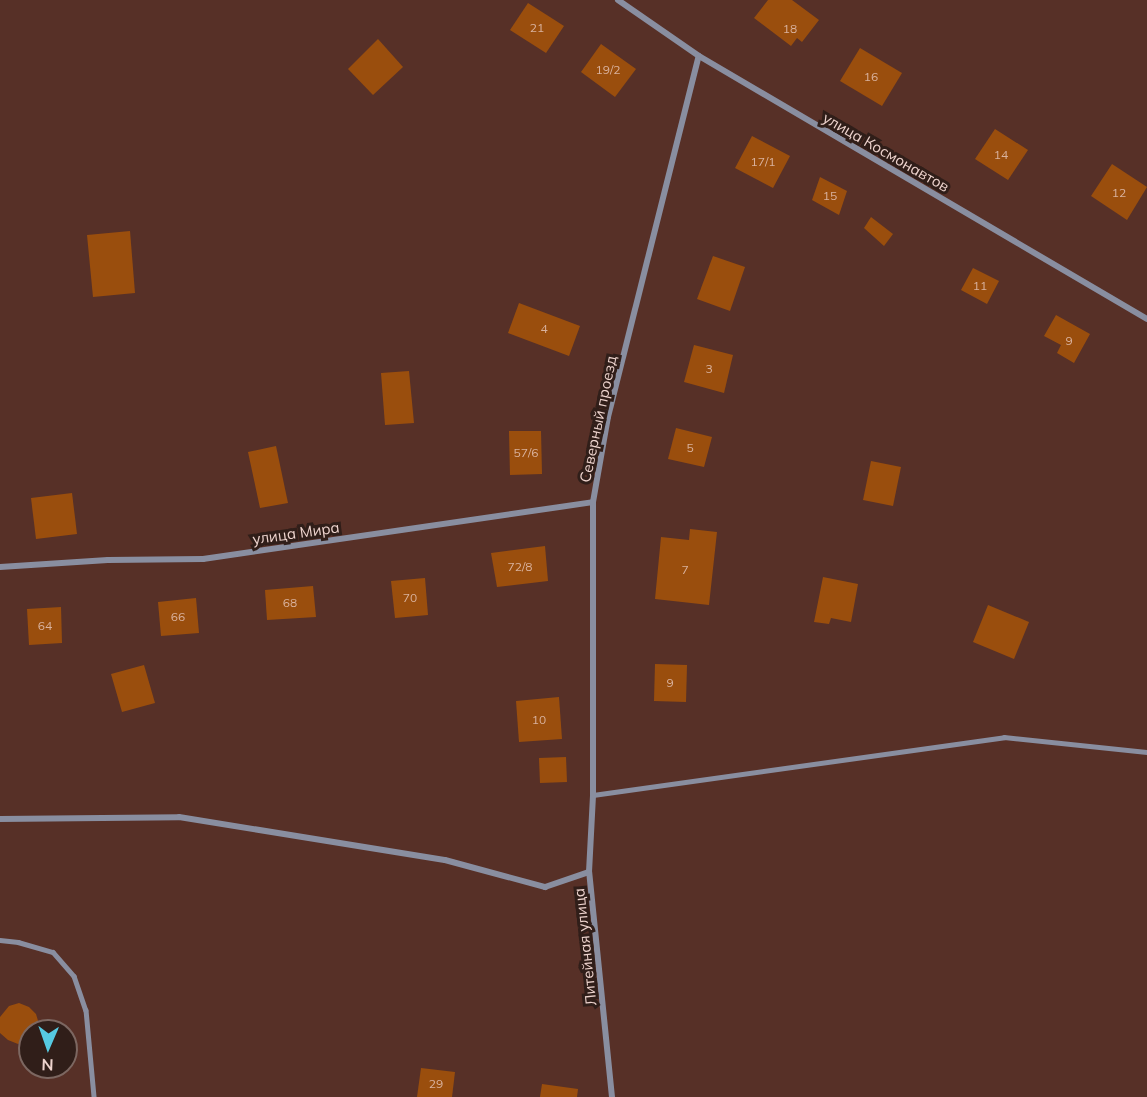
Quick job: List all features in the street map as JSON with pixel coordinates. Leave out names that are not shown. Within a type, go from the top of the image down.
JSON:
[{"type":"street","name":"улица Космонавтов","points":[[618,0],[699,56],[1147,319]]},
{"type":"street","name":"Северный проезд","points":[[593,795],[593,502],[608,417],[699,56]]},
{"type":"street","name":"улица Мира","points":[[0,567],[108,560],[203,558],[593,502]]},
{"type":"street","name":"Литейная улица","points":[[593,795],[589,872],[612,1097]]},
{"type":"street","points":[[0,819],[179,817],[445,861],[545,887],[589,872]]},
{"type":"lane","points":[[593,795],[1004,737],[1147,752]]},
{"type":"lane","points":[[0,940],[18,942],[53,952],[74,976],[86,1010],[94,1097]]},
{"type":"building","points":[[768,0],[792,0],[819,20],[802,42],[797,38],[791,46],[754,18]]},
{"type":"building","points":[[528,3],[564,26],[546,53],[510,30]]},
{"type":"building","points":[[378,39],[403,67],[373,95],[348,69]]},
{"type":"building","points":[[601,44],[636,69],[615,97],[581,72]]},
{"type":"building","points":[[860,48],[902,73],[882,106],[840,81]]},
{"type":"building","points":[[995,129],[1028,150],[1008,180],[975,159]]},
{"type":"building","points":[[752,136],[790,156],[773,188],[735,168]]},
{"type":"building","points":[[1112,164],[1147,187],[1127,220],[1091,196]]},
{"type":"building","points":[[820,177],[847,191],[839,215],[812,200]]},
{"type":"building","points":[[871,217],[893,234],[884,246],[864,228]]},
{"type":"building","points":[[130,231],[135,293],[93,297],[87,235]]},
{"type":"building","points":[[713,256],[745,267],[730,311],[697,299]]},
{"type":"building","points":[[973,268],[999,281],[987,304],[961,290]]},
{"type":"building","points":[[519,303],[580,326],[569,356],[508,333]]},
{"type":"building","points":[[1056,315],[1090,334],[1074,363],[1057,353],[1061,345],[1044,336]]},
{"type":"building","points":[[694,345],[733,355],[724,393],[684,382]]},
{"type":"building","points":[[409,371],[414,423],[385,425],[381,373]]},
{"type":"building","points":[[676,428],[712,437],[704,467],[668,459]]},
{"type":"building","points":[[509,431],[541,431],[542,474],[510,475]]},
{"type":"building","points":[[276,446],[288,503],[260,508],[248,452]]},
{"type":"building","points":[[871,461],[901,467],[893,506],[863,500]]},
{"type":"building","points":[[72,493],[77,534],[36,539],[31,498]]},
{"type":"building","points":[[690,529],[717,532],[709,605],[655,599],[661,537],[689,540]]},
{"type":"building","points":[[545,546],[548,581],[497,587],[491,553]]},
{"type":"building","points":[[823,577],[858,584],[851,622],[831,618],[829,624],[814,622]]},
{"type":"building","points":[[425,578],[428,615],[395,618],[391,581]]},
{"type":"building","points":[[313,586],[316,617],[267,620],[265,590]]},
{"type":"building","points":[[196,598],[199,633],[161,636],[158,602]]},
{"type":"building","points":[[988,605],[1029,622],[1014,659],[973,642]]},
{"type":"building","points":[[61,607],[62,643],[29,645],[27,609]]},
{"type":"building","points":[[655,664],[687,665],[686,702],[654,701]]},
{"type":"building","points":[[144,665],[155,703],[122,712],[111,674]]},
{"type":"building","points":[[559,697],[562,739],[519,742],[516,701]]},
{"type":"building","points":[[566,757],[567,782],[540,783],[539,758]]},
{"type":"building","points":[[19,1003],[29,1007],[38,1019],[18,1019],[18,1044],[8,1040],[0,1033],[0,1017],[9,1006]]},
{"type":"building","points":[[421,1068],[455,1072],[452,1097],[417,1097]]},
{"type":"building","points":[[542,1084],[578,1089],[577,1097],[540,1097]]}]
